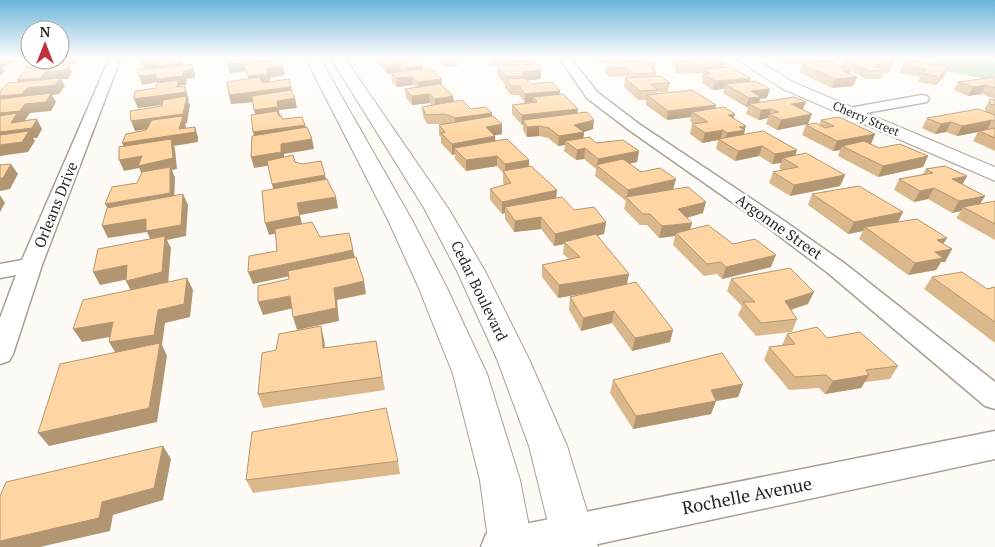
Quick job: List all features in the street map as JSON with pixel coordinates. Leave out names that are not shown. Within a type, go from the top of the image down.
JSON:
[{"type":"street","name":"Orleans Drive","points":[[0,354],[31,265],[106,83]]},
{"type":"street","points":[[326,83],[400,220],[432,286],[470,374],[500,480],[507,546]]},
{"type":"street","name":"Cedar Boulevard","points":[[354,83],[436,208],[471,271],[513,359],[548,446],[574,539]]},
{"type":"street","name":"Argonne Street","points":[[583,83],[592,95],[634,126],[836,268],[995,398]]},
{"type":"street","name":"Cherry Street","points":[[783,83],[995,175]]},
{"type":"street","points":[[849,112],[922,99]]},
{"type":"street","points":[[0,271],[31,265]]},
{"type":"street","name":"Rochelle Avenue","points":[[507,546],[574,539],[995,445]]},
{"type":"shaded area","points":[[0,83],[8,83],[0,92]]},
{"type":"building","points":[[8,83],[57,83],[55,85],[27,88],[22,94],[0,96],[0,92]]},
{"type":"building","points":[[157,83],[178,83],[177,87],[185,86],[186,92],[134,99],[135,91],[156,88]]},
{"type":"building","points":[[227,83],[290,83],[291,87],[229,95]]},
{"type":"building","points":[[509,83],[552,83],[560,91],[525,94],[519,86],[511,86]]},
{"type":"building","points":[[630,83],[670,83],[651,84],[658,90],[640,91]]},
{"type":"building","points":[[758,83],[770,89],[751,91],[761,97],[749,98],[725,84]]},
{"type":"building","points":[[960,83],[995,83],[995,88],[986,85],[973,87]]},
{"type":"building","points":[[440,84],[453,96],[435,99],[429,94],[412,96],[405,89]]},
{"type":"building","points":[[291,90],[295,98],[277,101],[278,107],[254,110],[252,96]]},
{"type":"building","points":[[692,90],[716,105],[668,111],[647,95]]},
{"type":"building","points":[[51,93],[46,102],[25,104],[20,111],[0,113],[0,99]]},
{"type":"building","points":[[563,94],[578,109],[522,115],[512,105],[537,102],[533,97]]},
{"type":"building","points":[[187,96],[183,114],[131,121],[130,111],[162,106],[163,100]]},
{"type":"building","points":[[794,97],[806,102],[791,104],[812,114],[781,120],[769,114],[779,112],[771,109],[761,110],[749,104]]},
{"type":"building","points":[[990,99],[995,100],[995,105],[990,104]]},
{"type":"building","points":[[462,100],[471,109],[485,107],[492,113],[455,118],[445,114],[426,115],[422,107]]},
{"type":"building","points":[[724,107],[735,114],[728,115],[746,126],[739,127],[745,130],[727,133],[723,130],[705,133],[692,124],[708,122],[692,112]]},
{"type":"building","points":[[978,109],[995,115],[995,121],[962,126],[951,122],[941,124],[927,118]]},
{"type":"building","points":[[277,111],[282,119],[302,117],[305,125],[253,132],[251,115]]},
{"type":"building","points":[[587,112],[594,120],[574,125],[584,132],[559,136],[549,128],[539,126],[527,127],[523,120]]},
{"type":"building","points":[[17,113],[11,123],[37,119],[32,128],[0,132],[0,116]]},
{"type":"building","points":[[183,116],[179,129],[195,127],[195,132],[122,143],[126,134],[146,130],[152,120]]},
{"type":"building","points":[[493,116],[502,124],[486,127],[495,136],[452,144],[441,133],[445,132],[439,125]]},
{"type":"building","points":[[839,117],[875,134],[837,141],[806,125],[816,123],[825,128],[834,126],[821,120]]},
{"type":"building","points":[[307,127],[312,139],[281,144],[281,152],[251,157],[252,136]]},
{"type":"building","points":[[995,128],[995,138],[979,131]]},
{"type":"building","points":[[29,131],[22,142],[0,145],[0,135]]},
{"type":"building","points":[[763,131],[797,150],[775,154],[762,146],[738,151],[718,139]]},
{"type":"building","points":[[590,137],[596,143],[623,140],[639,151],[598,159],[585,148],[577,150],[565,141]]},
{"type":"building","points":[[171,139],[173,158],[138,166],[142,156],[119,160],[119,147]]},
{"type":"building","points":[[507,139],[529,160],[505,164],[497,156],[466,160],[454,148]]},
{"type":"building","points":[[864,141],[879,148],[900,144],[928,156],[883,166],[842,146]]},
{"type":"building","points":[[806,153],[845,175],[794,185],[773,172],[798,167],[783,158]]},
{"type":"building","points":[[293,155],[295,162],[302,164],[321,161],[325,175],[272,184],[267,161]]},
{"type":"building","points":[[623,159],[641,172],[660,168],[676,179],[628,190],[596,165]]},
{"type":"building","points":[[11,164],[3,178],[0,178],[0,165]]},
{"type":"building","points":[[531,166],[557,190],[502,202],[490,189],[511,183],[503,171]]},
{"type":"building","points":[[945,166],[967,176],[952,179],[985,196],[959,201],[934,188],[920,191],[899,179],[933,173],[926,169]]},
{"type":"building","points":[[170,167],[170,193],[105,204],[112,187],[137,183],[142,172]]},
{"type":"building","points":[[327,179],[336,197],[297,203],[300,216],[265,223],[262,191]]},
{"type":"building","points":[[859,186],[903,212],[854,222],[812,194]]},
{"type":"building","points":[[688,187],[706,202],[678,209],[692,223],[662,226],[650,214],[643,214],[626,197]]},
{"type":"building","points":[[183,194],[181,225],[146,231],[146,219],[102,226],[107,208]]},
{"type":"building","points":[[562,197],[574,210],[594,207],[606,222],[555,234],[541,217],[515,221],[505,207]]},
{"type":"building","points":[[995,201],[995,224],[963,207]]},
{"type":"building","points":[[917,219],[947,238],[937,240],[952,249],[935,252],[943,258],[915,263],[865,227]]},
{"type":"building","points":[[312,222],[320,237],[349,233],[353,250],[248,272],[249,256],[277,251],[275,229]]},
{"type":"building","points":[[708,225],[733,244],[755,239],[776,255],[726,267],[721,262],[707,264],[676,233]]},
{"type":"building","points":[[596,234],[629,274],[559,285],[542,265],[580,257],[564,242]]},
{"type":"building","points":[[165,236],[162,272],[126,281],[127,265],[93,272],[98,249]]},
{"type":"building","points":[[356,257],[364,281],[334,288],[336,308],[293,317],[290,296],[258,302],[258,286],[289,279],[288,271]]},
{"type":"building","points":[[790,268],[814,292],[785,301],[797,319],[761,323],[743,302],[755,302],[731,279]]},
{"type":"building","points":[[962,272],[987,289],[995,287],[995,322],[932,277]]},
{"type":"building","points":[[187,278],[184,304],[158,310],[154,335],[109,342],[113,322],[73,329],[83,300]]},
{"type":"building","points":[[636,282],[673,330],[635,338],[614,311],[583,318],[570,297]]},
{"type":"building","points":[[321,326],[323,348],[376,341],[382,377],[258,394],[262,353],[276,350],[279,334]]},
{"type":"building","points":[[817,327],[827,338],[860,332],[898,366],[866,370],[869,375],[833,381],[826,375],[795,377],[769,347],[795,344],[787,334]]},
{"type":"building","points":[[160,343],[149,408],[38,433],[60,364]]},
{"type":"building","points":[[722,353],[743,384],[711,390],[716,401],[636,416],[613,380]]},
{"type":"building","points":[[386,408],[398,461],[246,480],[252,432]]},
{"type":"building","points":[[163,446],[154,488],[102,502],[99,518],[0,541],[0,496],[6,482]]}]
